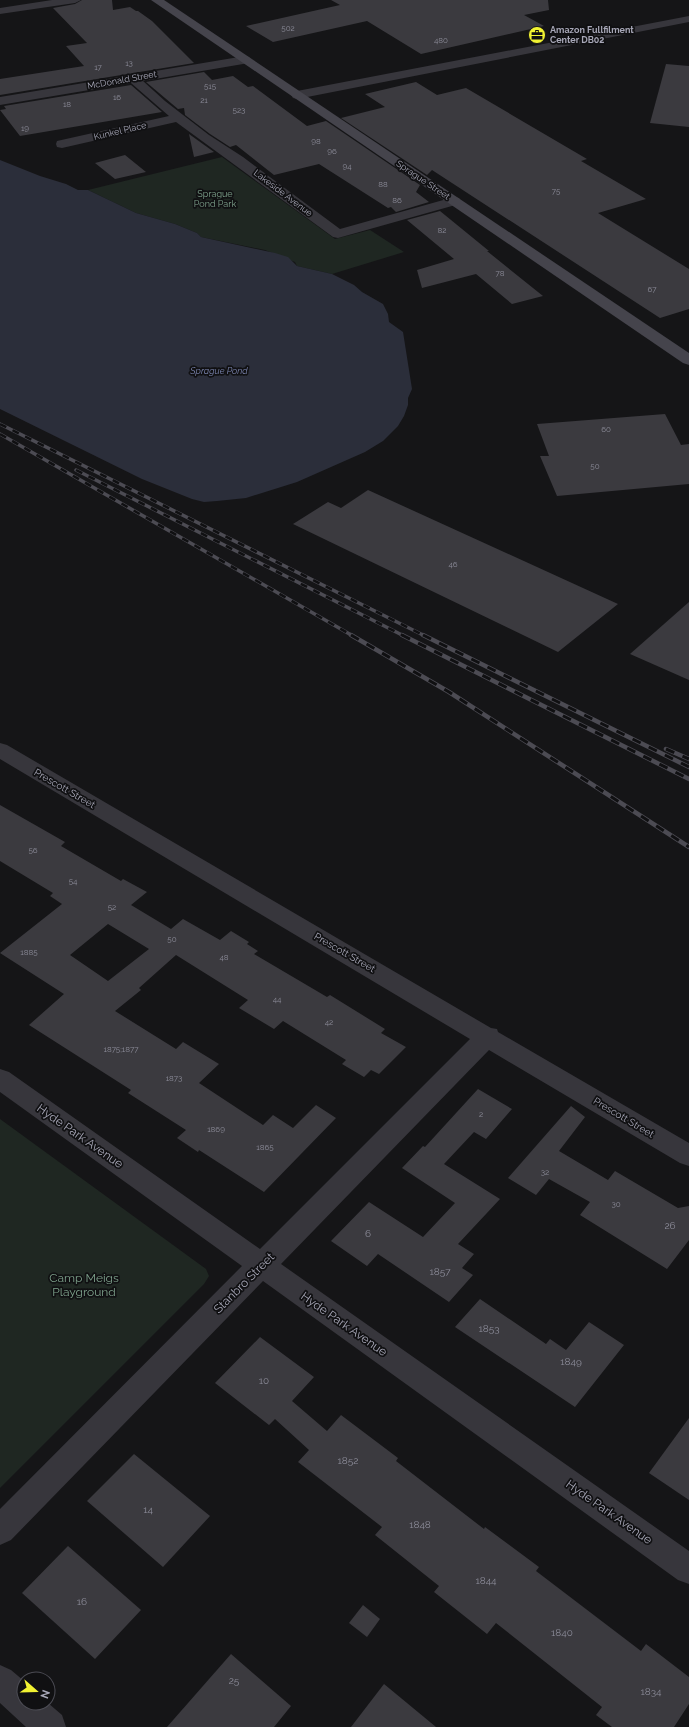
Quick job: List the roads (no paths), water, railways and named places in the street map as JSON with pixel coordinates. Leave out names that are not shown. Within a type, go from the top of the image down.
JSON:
[{"type":"main road","name":"Sprague Street","points":[[157,0],[689,360]]},
{"type":"street","points":[[4,0],[21,7]]},
{"type":"street","points":[[0,11],[75,0]]},
{"type":"street","points":[[297,95],[689,19]]},
{"type":"street","name":"McDonald Street","points":[[0,101],[245,60]]},
{"type":"street","name":"Lakeside Avenue","points":[[133,78],[161,104],[204,138],[238,160],[338,234],[454,201]]},
{"type":"street","name":"Kunkel Place","points":[[62,144],[178,118]]},
{"type":"street","name":"Prescott Street","points":[[0,750],[488,1036],[689,1156]]},
{"type":"street","name":"Stanbro Street","points":[[0,1530],[488,1036]]},
{"type":"street","name":"Hyde Park Avenue","points":[[0,1079],[689,1569]]},
{"type":"street","points":[[0,1681],[50,1727]]},
{"type":"water","name":"Sprague Pond","points":[[0,160],[40,176],[66,184],[78,190],[88,190],[136,213],[175,224],[197,233],[201,237],[288,257],[297,266],[332,274],[354,285],[362,292],[383,304],[388,314],[389,322],[403,332],[412,389],[408,398],[408,405],[404,416],[398,426],[383,441],[365,452],[297,482],[246,498],[204,502],[192,499],[142,479],[0,409]]},
{"type":"railway","points":[[0,424],[425,636]]},
{"type":"railway","points":[[0,434],[353,636]]},
{"type":"railway","points":[[76,470],[404,636]]},
{"type":"railway","points":[[351,635],[449,692],[689,847]]},
{"type":"railway","points":[[402,635],[689,779]]},
{"type":"railway","points":[[423,635],[689,767]]},
{"type":"railway","points":[[666,749],[689,759]]},
{"type":"place","name":"Amazon Fullfilment Center DB02","points":[[537,35]]},
{"type":"park label","name":"Sprague Pond Park","points":[[215,200]]},
{"type":"park label","name":"Camp Meigs Playground","points":[[84,1285]]}]
